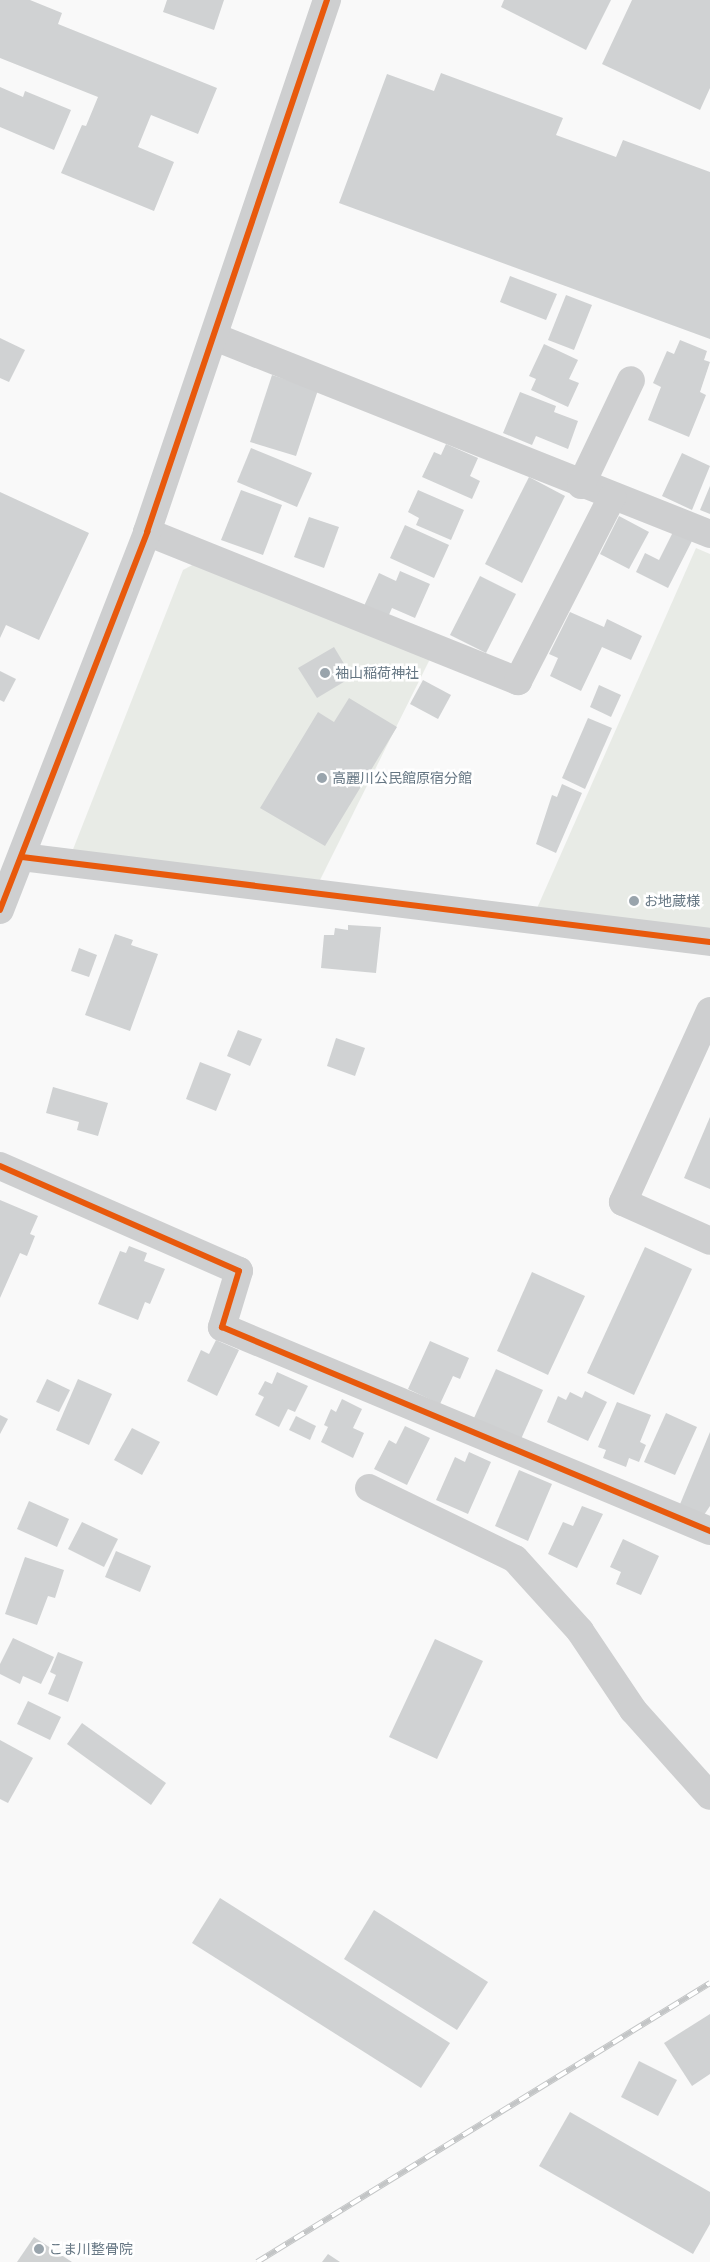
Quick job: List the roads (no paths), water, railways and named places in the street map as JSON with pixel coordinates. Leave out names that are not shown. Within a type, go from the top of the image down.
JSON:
[{"type":"street","points":[[0,910],[147,532],[215,337],[327,0]]},
{"type":"street","points":[[215,337],[581,485],[710,534]]},
{"type":"street","points":[[581,485],[631,380]]},
{"type":"street","points":[[147,532],[518,681],[612,496]]},
{"type":"street","points":[[22,857],[710,942]]},
{"type":"street","points":[[710,1011],[623,1202],[710,1241]]},
{"type":"street","points":[[0,1166],[239,1271],[222,1328],[710,1531]]},
{"type":"street","points":[[369,1488],[515,1559],[580,1631],[633,1710],[710,1796]]},
{"type":"railway","points":[[257,2262],[710,1983]]},
{"type":"place","name":"袖山稲荷神社","points":[[325,673]]},
{"type":"place","name":"高麗川公民館原宿分館","points":[[322,778]]},
{"type":"place","name":"お地蔵様","points":[[634,901]]},
{"type":"place","name":"こま川整骨院","points":[[39,2249]]}]
